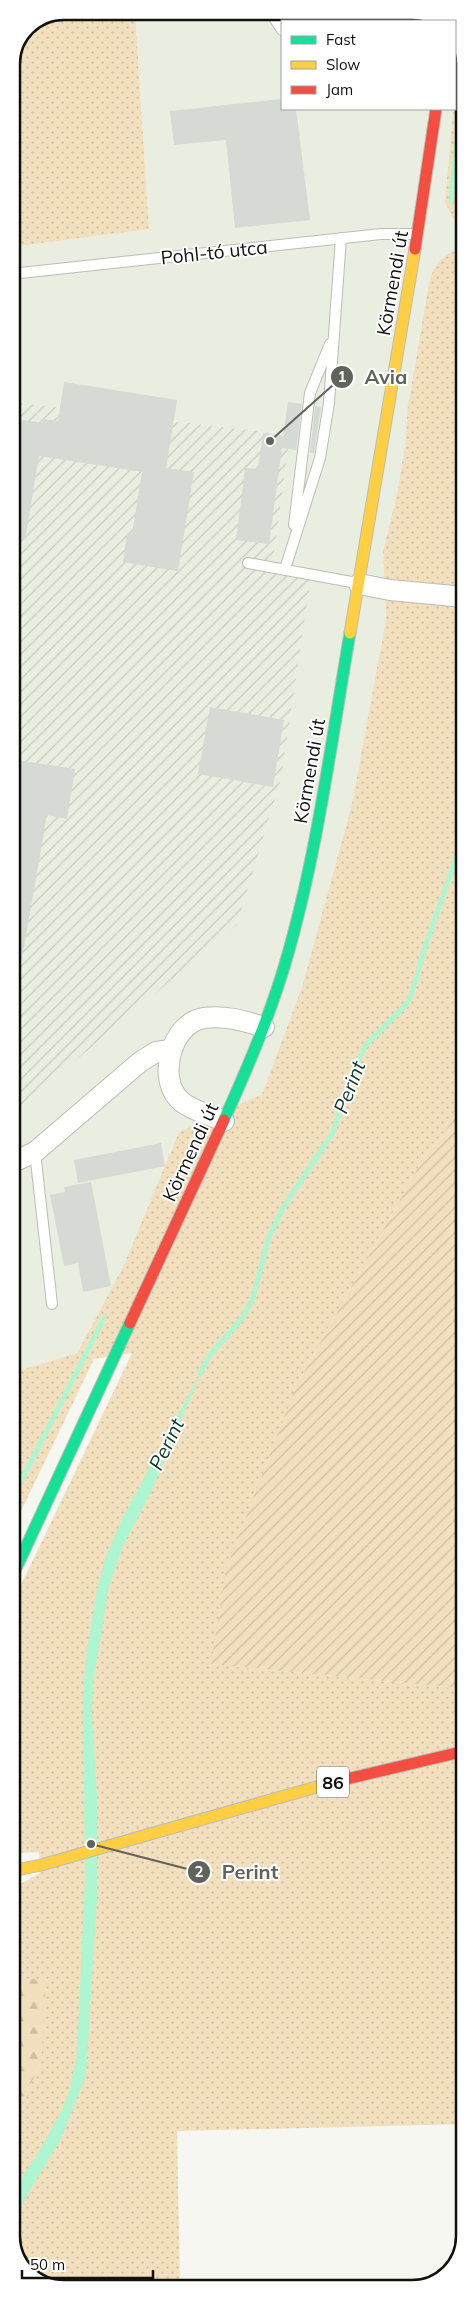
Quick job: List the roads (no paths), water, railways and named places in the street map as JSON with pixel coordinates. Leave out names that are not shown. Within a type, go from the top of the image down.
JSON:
[{"type":"street","name":"Körmendi út","points":[[20,1560],[224,1120],[264,1027],[294,931],[313,851],[418,234],[436,110]]},
{"type":"street","points":[[359,584],[390,590],[456,596]]},
{"type":"street","points":[[224,1120],[182,1102],[172,1090],[169,1069],[170,1050],[180,1033],[188,1025],[202,1018],[229,1017],[264,1027]]},
{"type":"street","points":[[20,1159],[35,1152],[140,1062],[156,1052],[170,1050]]},
{"type":"street","name":"Körmendi út","points":[[20,1535],[92,1403]]},
{"type":"street","name":"86","points":[[20,1869],[373,1771],[456,1753]]},
{"type":"street","name":"86","points":[[20,1876],[40,1865]]},
{"type":"lane","name":"Pohl-tó utca","points":[[20,273],[380,234],[418,234]]},
{"type":"lane","points":[[285,569],[320,458],[329,403],[340,238]]},
{"type":"lane","points":[[291,551],[310,393],[334,334]]},
{"type":"lane","points":[[248,563],[359,584]]},
{"type":"lane","points":[[35,1152],[52,1304]]},
{"type":"water","points":[[203,1368],[151,1492],[123,1546],[109,1586],[93,1684],[92,1714],[97,1796],[97,1899],[86,2075],[61,2139],[25,2199],[20,2212],[20,2184],[24,2174],[39,2152],[63,2108],[70,2089],[77,2053],[85,1878],[83,1695],[86,1655],[97,1590],[106,1556],[123,1517]]},
{"type":"waterway","points":[[451,201],[456,149]]},
{"type":"waterway","name":"Perint","points":[[200,1373],[209,1356],[243,1317],[253,1298],[269,1237],[283,1208],[332,1134],[365,1046],[406,1005],[411,996],[426,944],[456,859]]},
{"type":"waterway","points":[[20,1483],[104,1318]]},
{"type":"place","name":"Avia","points":[[270,441]]},
{"type":"place","name":"Perint","points":[[91,1844]]}]
